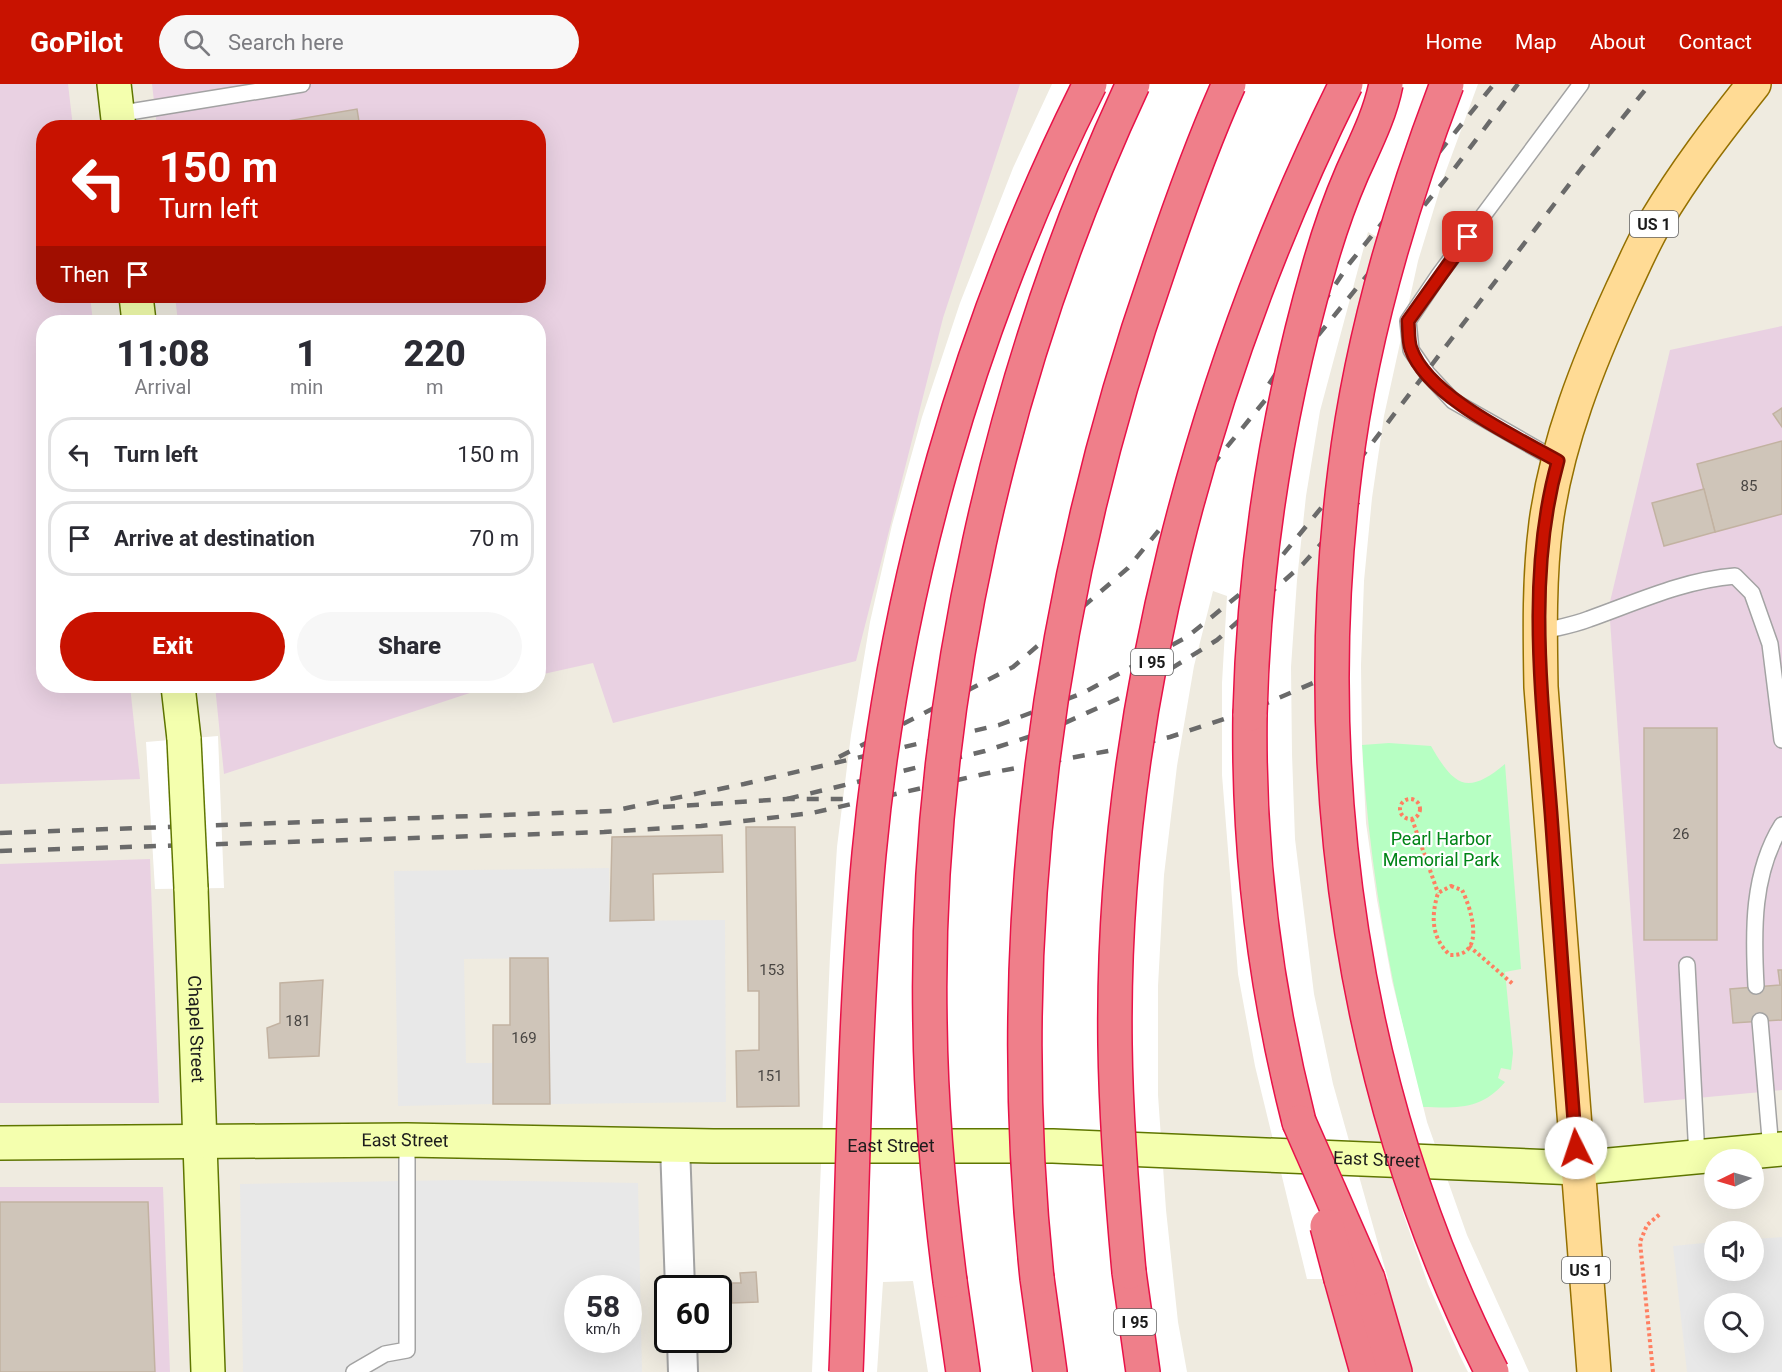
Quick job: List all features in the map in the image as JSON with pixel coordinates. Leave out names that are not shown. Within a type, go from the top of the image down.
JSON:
[{"type":"highway","points":[[846,1372],[862,963],[870,853],[883,740],[903,626],[927,519],[994,305],[1035,200],[1090,84]]},
{"type":"highway","points":[[963,1372],[942,1215],[932,1085],[930,956],[944,753],[976,561],[1028,361],[1074,224],[1133,84]]},
{"type":"highway","points":[[1050,1372],[1031,1221],[1024,1111],[1025,975],[1029,884],[1040,770],[1079,550],[1106,438],[1137,331],[1185,192],[1229,84]]},
{"type":"highway","name":"I 95","points":[[1143,1372],[1129,1272],[1119,1157],[1115,1043],[1118,930],[1128,818],[1144,706],[1165,595],[1192,484],[1226,377],[1264,269],[1306,164],[1346,84]]},
{"type":"highway","points":[[1386,84],[1382,102],[1340,201],[1302,330],[1276,454],[1256,587],[1250,714],[1251,834],[1272,1008],[1299,1122],[1354,1279],[1395,1372]]},
{"type":"highway","points":[[1447,84],[1422,149],[1400,222],[1359,382],[1345,468],[1337,552],[1332,634],[1332,720],[1345,880],[1370,1022],[1409,1168],[1459,1302],[1492,1372]]},
{"type":"highway","points":[[1354,1279],[1367,1372]]},
{"type":"main road","name":"US 1","points":[[1594,1372],[1541,687],[1540,632],[1546,524],[1558,461],[1584,382],[1606,326],[1655,223],[1691,166],[1754,84]]},
{"type":"main road","name":"Chapel Street","points":[[179,693],[184,739],[191,888],[208,1372]]},
{"type":"main road","name":"East Street","points":[[0,1143],[407,1140],[675,1145],[1116,1148],[1577,1168],[1776,1150]]},
{"type":"street","points":[[675,1145],[680,1275]]},
{"type":"street","points":[[682,1353],[683,1372]]},
{"type":"lane","points":[[117,108],[302,84]]},
{"type":"lane","points":[[1558,461],[1453,401],[1427,373],[1411,350],[1408,321],[1439,275],[1581,84]]},
{"type":"lane","points":[[1540,632],[1587,620],[1637,601],[1710,578],[1735,576],[1752,593],[1770,644],[1782,741]]},
{"type":"lane","points":[[1756,986],[1756,903],[1764,862],[1782,825]]},
{"type":"lane","points":[[1687,965],[1697,1157]]},
{"type":"lane","points":[[1760,1021],[1776,1150]]},
{"type":"lane","points":[[354,1372],[385,1354],[407,1350],[407,1140]]},
{"type":"path","points":[[1410,798],[1417,801],[1420,807],[1418,815],[1412,819],[1403,817],[1399,806],[1403,800],[1410,798]]},
{"type":"path","points":[[1412,819],[1438,893],[1433,923],[1443,949],[1450,955],[1458,956],[1466,952],[1474,927],[1462,891],[1451,886],[1438,893]]},
{"type":"path","points":[[1469,946],[1514,985]]},
{"type":"path","points":[[1653,1372],[1640,1242],[1647,1225],[1660,1214]]},
{"type":"shaded area","points":[[0,84],[68,84],[72,120],[36,120],[36,303],[91,303],[92,315],[36,315],[36,693],[131,693],[140,779],[0,784]]},
{"type":"shaded area","points":[[152,84],[1020,84],[943,318],[856,661],[613,723],[593,663],[546,673],[546,315],[177,315],[176,303],[546,303],[546,120],[156,120]]},
{"type":"shaded area","points":[[1782,326],[1782,1090],[1644,1103],[1609,606],[1670,350]]},
{"type":"shaded area","points":[[216,693],[470,693],[224,774]]},
{"type":"shaded area","points":[[150,859],[159,1103],[0,1103],[0,864]]},
{"type":"shaded area","points":[[609,868],[610,921],[725,920],[726,1102],[550,1104],[548,958],[464,959],[466,1063],[492,1063],[493,1104],[398,1106],[394,871]]},
{"type":"shaded area","points":[[457,1180],[638,1183],[640,1275],[564,1275],[564,1353],[642,1353],[642,1372],[243,1372],[240,1184]]},
{"type":"shaded area","points":[[0,1187],[163,1187],[170,1372],[0,1372]]},
{"type":"shaded area","points":[[1782,1237],[1782,1372],[1687,1372],[1673,1246],[1704,1243],[1704,1281],[1764,1281],[1764,1238]]},
{"type":"green space","name":"Pearl Harbor Memorial Park","points":[[1389,743],[1431,746],[1447,770],[1462,782],[1471,783],[1481,780],[1505,764],[1521,969],[1505,972],[1513,1053],[1511,1070],[1501,1068],[1498,1078],[1505,1082],[1487,1098],[1468,1105],[1423,1107],[1391,973],[1370,837],[1362,745]]},
{"type":"pier","points":[[1052,84],[1478,84],[1443,179],[1418,261],[1384,416],[1372,498],[1364,581],[1361,665],[1362,745],[1366,823],[1377,900],[1392,981],[1427,1122],[1467,1235],[1529,1372],[1468,1372],[1428,1284],[1404,1216],[1384,1148],[1352,1022],[1337,937],[1361,305],[1377,237],[1368,232],[1320,411],[1306,496],[1291,667],[1292,754],[1295,839],[1314,994],[1333,1084],[1388,1279],[1307,1279],[1255,1066],[1238,974],[1222,775],[1222,683],[1227,596],[1213,591],[1194,666],[1177,766],[1164,875],[1158,986],[1158,1095],[1166,1210],[1178,1322],[1187,1372],[928,1372],[913,1281],[883,1282],[877,1372],[812,1372],[830,956],[837,847],[851,735],[870,622],[892,525],[922,417],[960,303],[1013,168]]},
{"type":"pier","points":[[218,736],[224,888],[155,889],[146,742]]},
{"type":"building","points":[[357,109],[359,120],[293,120]]},
{"type":"building","points":[[1782,408],[1782,427],[1773,414]]},
{"type":"building","points":[[1782,441],[1782,514],[1715,532],[1697,464]]},
{"type":"building","points":[[1704,489],[1715,532],[1664,546],[1652,503]]},
{"type":"building","points":[[1644,728],[1717,728],[1717,940],[1644,940]]},
{"type":"building","points":[[746,827],[795,827],[799,1106],[737,1107],[736,1051],[759,1050],[759,991],[748,991]]},
{"type":"building","points":[[722,835],[723,872],[653,874],[654,920],[610,921],[612,837]]},
{"type":"building","points":[[510,958],[548,958],[550,1104],[493,1104],[493,1025],[510,1025]]},
{"type":"building","points":[[1778,970],[1782,970],[1782,1020],[1733,1023],[1730,989],[1780,985]]},
{"type":"building","points":[[323,980],[319,1056],[269,1058],[267,1028],[280,1023],[280,983]]},
{"type":"building","points":[[0,1202],[148,1202],[155,1372],[0,1372]]},
{"type":"building","points":[[756,1272],[758,1302],[732,1303],[732,1283],[741,1283],[740,1273]]},
{"type":"railway","points":[[1269,384],[1349,264],[1494,84]]},
{"type":"railway","points":[[839,757],[1013,667],[1128,568],[1454,169],[1518,84]]},
{"type":"railway","points":[[0,833],[612,811],[744,784],[999,725],[1083,693],[1187,637],[1272,568],[1344,480],[1581,169],[1650,84]]},
{"type":"railway","points":[[787,799],[985,751],[1047,731],[1135,691],[1217,640],[1303,564],[1363,497]]},
{"type":"railway","points":[[0,851],[604,832],[701,826],[812,813],[984,774],[1124,748],[1170,737],[1251,710],[1313,683]]},
{"type":"railway","points":[[663,807],[787,799],[849,799]]},
{"type":"route","points":[[1468,237],[1408,321],[1411,350],[1427,373],[1453,401],[1558,461],[1546,524],[1540,632],[1541,687],[1576,1148]]}]
